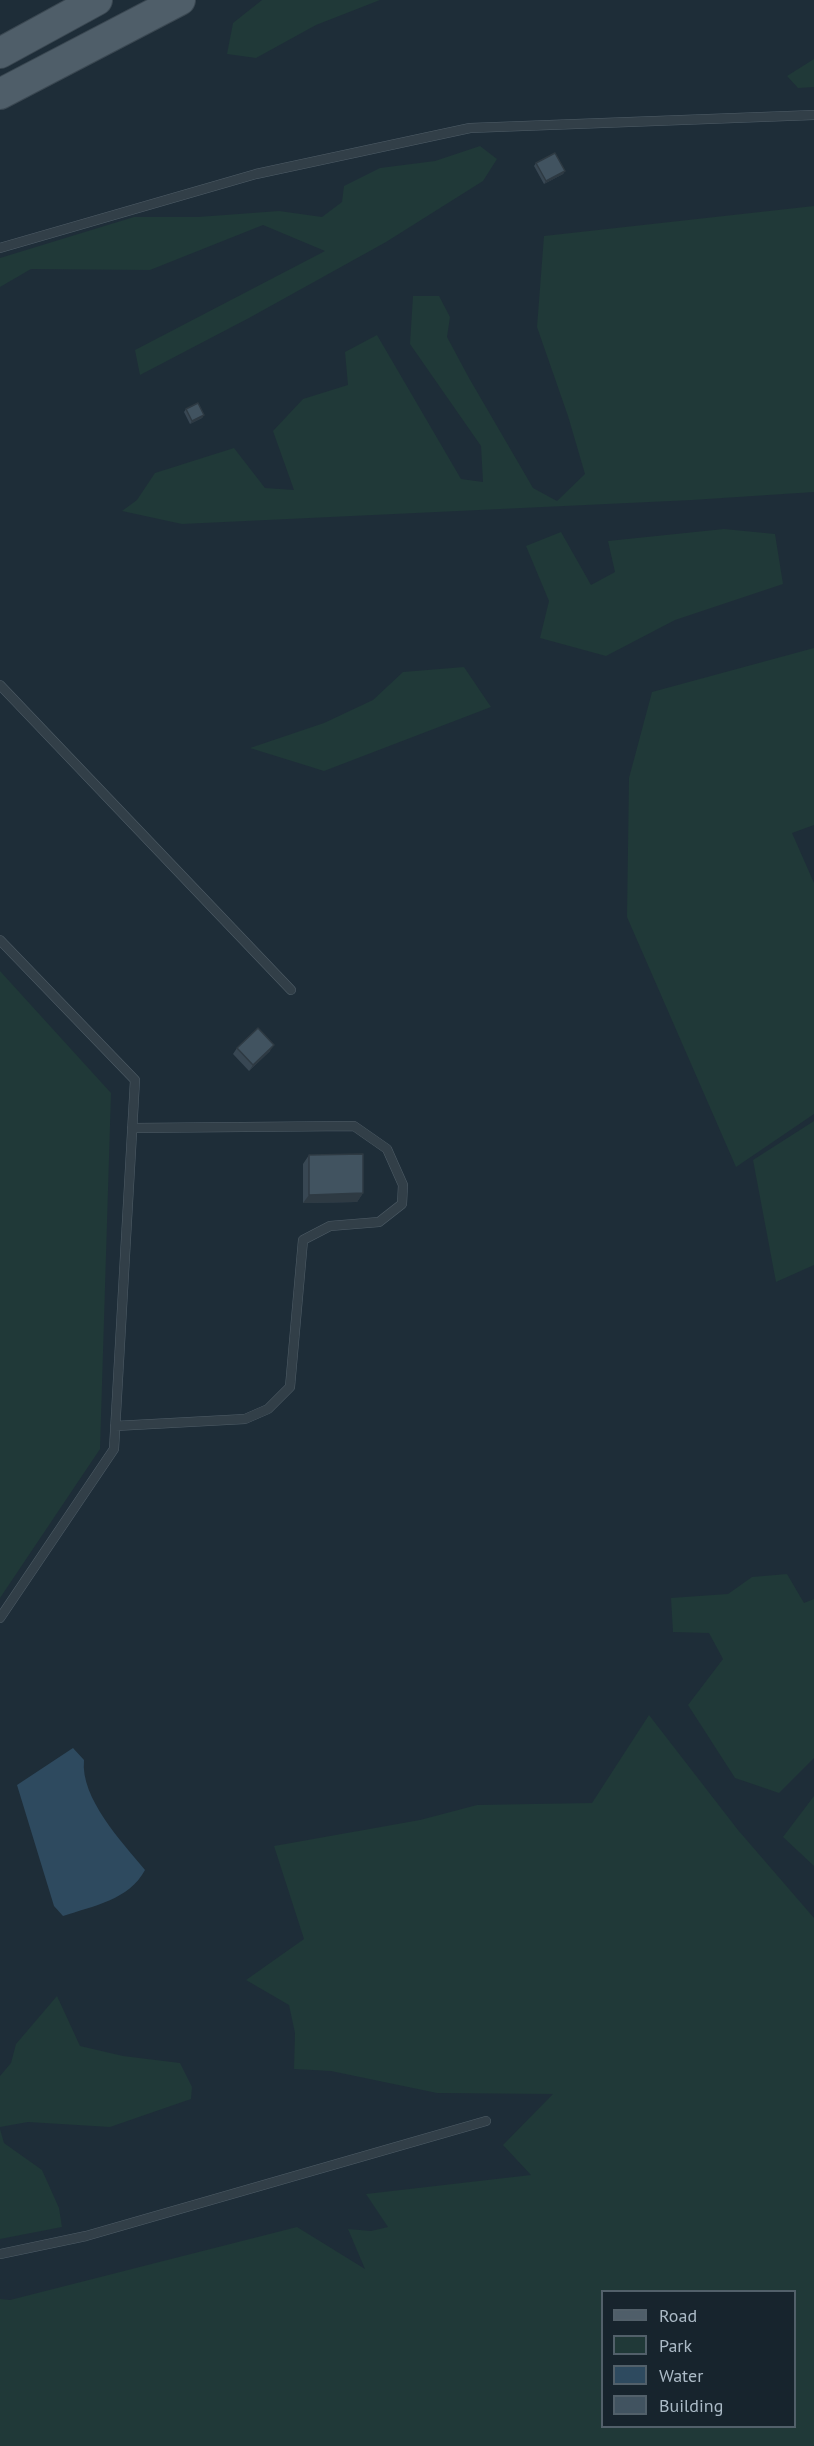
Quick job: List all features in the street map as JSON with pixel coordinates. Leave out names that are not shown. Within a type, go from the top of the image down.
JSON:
[{"type":"main road","points":[[0,53],[97,0]]},
{"type":"main road","points":[[0,94],[180,0]]},
{"type":"lane","points":[[0,248],[256,174],[470,128],[814,115]]},
{"type":"lane","points":[[0,685],[291,990]]},
{"type":"lane","points":[[0,940],[135,1080],[114,1449],[0,1618]]},
{"type":"lane","points":[[116,1426],[245,1419],[268,1409],[290,1387],[303,1240],[330,1226],[379,1222],[402,1204],[404,1185],[387,1149],[354,1126],[132,1128]]},
{"type":"lane","points":[[0,2254],[86,2236],[486,2121]]},
{"type":"green space","points":[[262,0],[380,0],[316,25],[256,58],[227,54],[233,23]]},
{"type":"green space","points":[[814,59],[814,87],[798,88],[787,76]]},
{"type":"green space","points":[[480,146],[497,159],[483,181],[386,242],[140,375],[135,350],[325,251],[263,225],[150,270],[31,269],[0,287],[0,258],[134,217],[198,217],[279,211],[322,217],[342,202],[344,186],[380,168],[435,161]]},
{"type":"green space","points":[[814,206],[814,492],[692,500],[182,524],[122,511],[137,500],[155,473],[234,448],[265,488],[294,490],[273,431],[303,399],[348,385],[345,352],[377,335],[461,479],[483,482],[481,446],[410,344],[413,296],[439,296],[450,317],[447,337],[469,378],[533,488],[557,501],[585,474],[568,416],[537,327],[544,236]]},
{"type":"green space","points":[[724,529],[775,534],[783,584],[675,620],[606,656],[540,638],[549,601],[526,546],[561,532],[591,585],[615,572],[608,541]]},
{"type":"green space","points":[[814,648],[814,825],[792,833],[814,883],[814,1114],[736,1167],[627,917],[629,778],[652,692]]},
{"type":"green space","points":[[464,667],[491,707],[324,771],[250,748],[324,723],[373,700],[403,672]]},
{"type":"green space","points":[[0,971],[111,1093],[100,1449],[0,1598]]},
{"type":"green space","points":[[814,1121],[814,1265],[776,1282],[753,1160]]},
{"type":"green space","points":[[787,1574],[804,1603],[814,1599],[814,1758],[779,1793],[735,1778],[688,1705],[723,1659],[709,1633],[673,1632],[671,1598],[728,1594],[752,1577]]},
{"type":"green space","points":[[649,1715],[738,1830],[814,1918],[814,2446],[0,2446],[0,2299],[10,2300],[297,2227],[365,2269],[348,2229],[371,2231],[388,2227],[366,2194],[531,2175],[503,2145],[553,2094],[437,2093],[331,2071],[294,2069],[295,2033],[289,2005],[246,1980],[304,1939],[274,1846],[420,1820],[477,1805],[592,1803]]},
{"type":"green space","points":[[814,1796],[814,1866],[783,1837]]},
{"type":"green space","points":[[57,1996],[80,2046],[123,2056],[180,2063],[192,2087],[191,2099],[110,2127],[28,2122],[0,2127],[0,2076],[11,2063],[16,2044]]},
{"type":"green space","points":[[0,2129],[4,2143],[42,2170],[59,2208],[62,2227],[0,2239]]},
{"type":"water","points":[[73,1748],[84,1760],[85,1774],[95,1804],[104,1819],[145,1870],[130,1888],[120,1895],[109,1901],[63,1916],[54,1906],[17,1785]]},
{"type":"building","points":[[555,153],[565,171],[546,181],[536,163]]},
{"type":"building","points":[[198,403],[204,415],[192,421],[186,409]]},
{"type":"building","points":[[258,1028],[274,1045],[253,1065],[237,1048]]},
{"type":"building","points":[[363,1154],[363,1193],[309,1195],[309,1155]]}]
